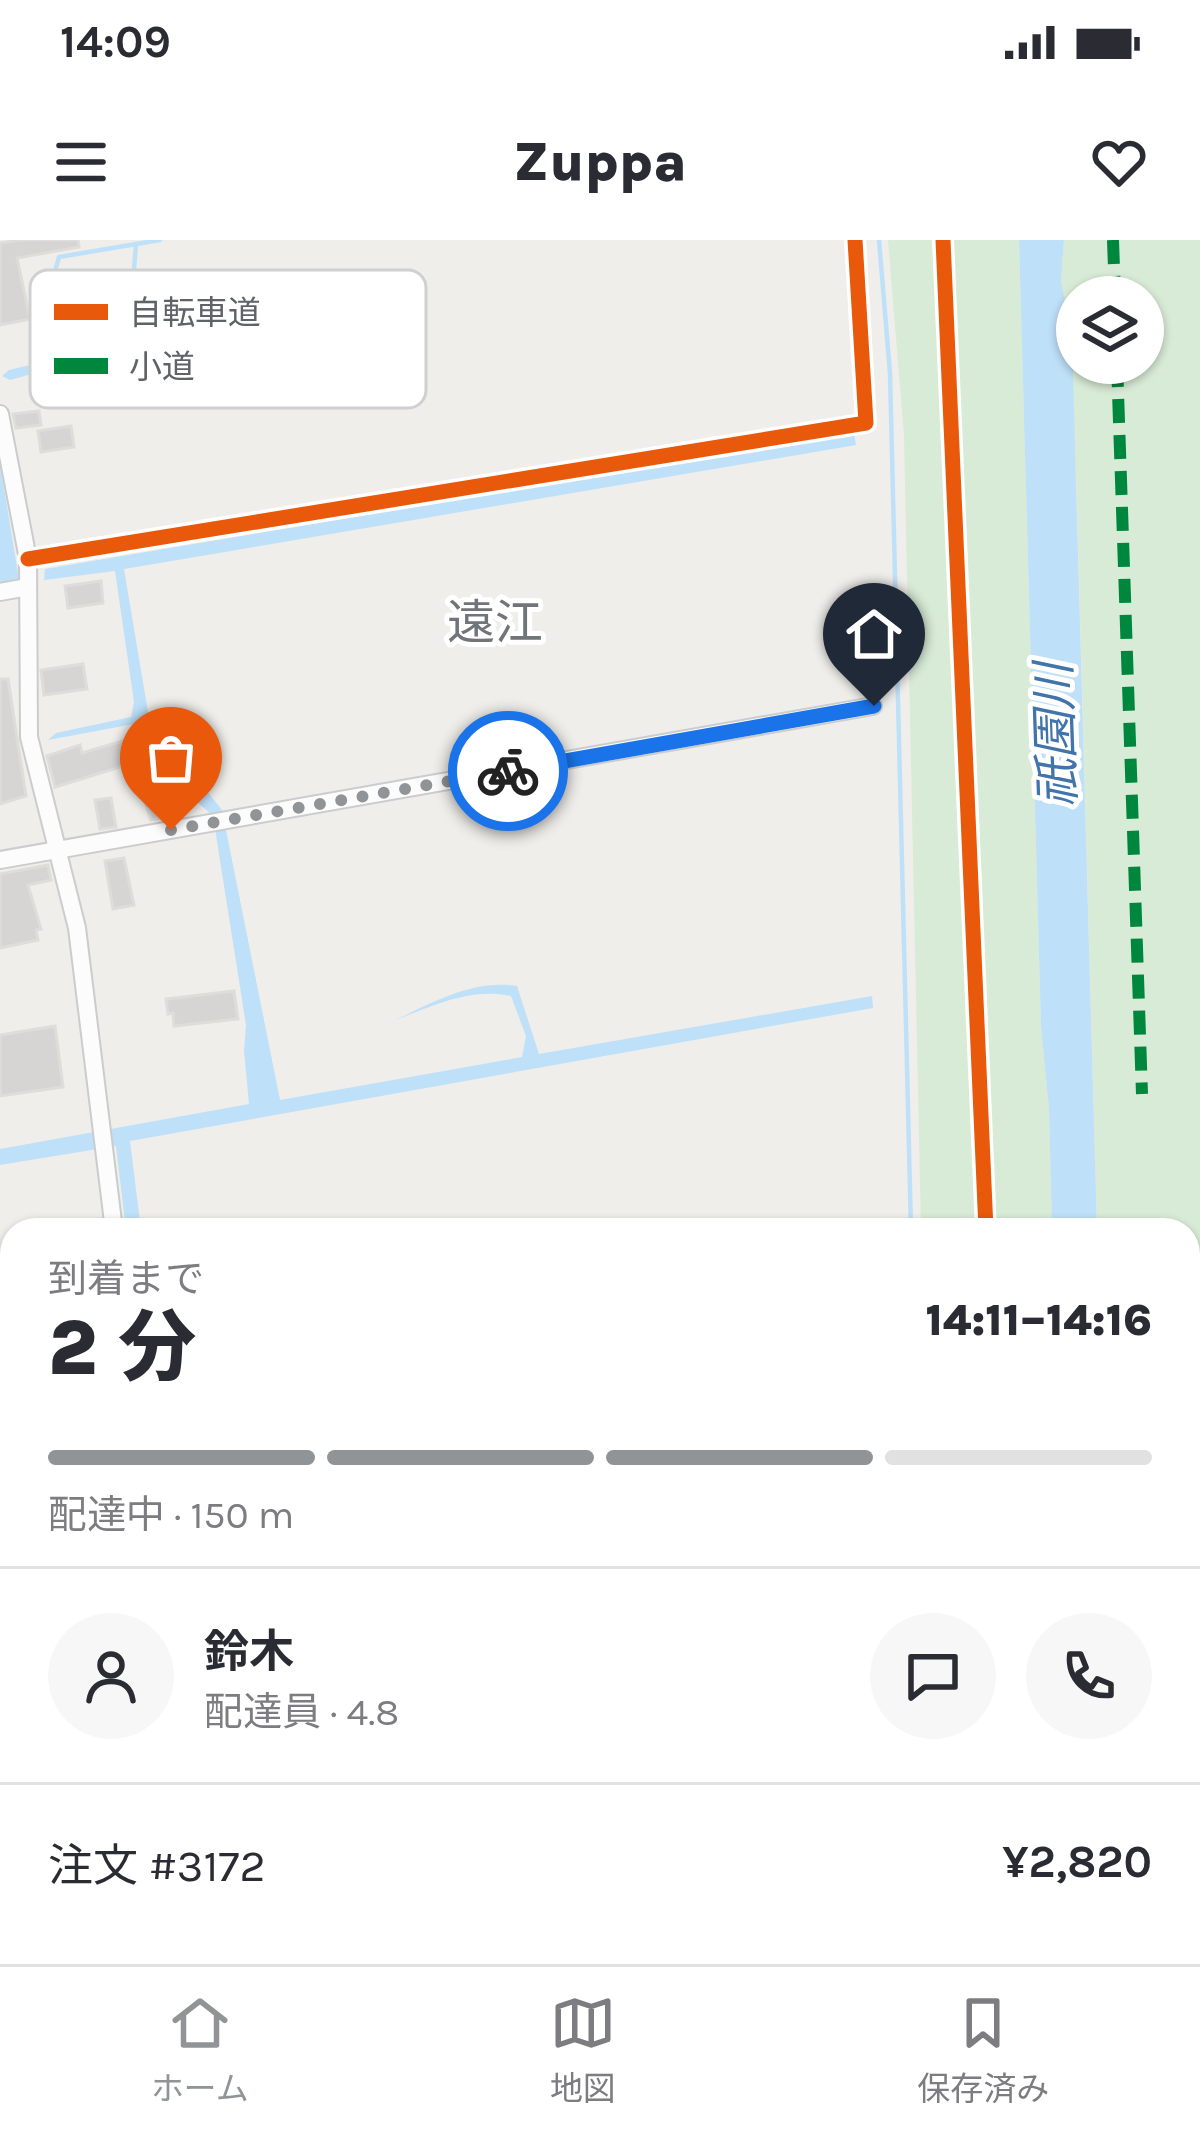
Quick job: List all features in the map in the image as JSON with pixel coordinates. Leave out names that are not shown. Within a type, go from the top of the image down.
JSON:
[{"type":"street","points":[[28,559],[866,423],[855,240]]},
{"type":"street","points":[[944,240],[985,1218]]},
{"type":"street","points":[[0,414],[28,559],[29,737],[77,928],[113,1218]]},
{"type":"street","points":[[0,592],[28,587]]},
{"type":"street","points":[[0,860],[874,706]]},
{"type":"green space","points":[[888,240],[1019,240],[1041,1027],[1052,1218],[921,1218],[904,436]]},
{"type":"green space","points":[[1064,240],[1200,240],[1200,1218],[1097,1218],[1076,472],[1069,384],[1164,384],[1164,276],[1061,276]]},
{"type":"water","name":"祇園川","points":[[1019,240],[1064,240],[1061,276],[1056,276],[1056,384],[1073,384],[1097,1218],[1052,1218],[1041,1027]]},
{"type":"water","points":[[30,365],[30,374],[10,380],[2,376]]},
{"type":"water","points":[[854,433],[856,445],[124,569],[149,718],[222,810],[280,1100],[522,1057],[526,1036],[511,996],[466,996],[395,1020],[485,986],[517,986],[539,1054],[872,996],[873,1008],[130,1141],[140,1218],[125,1218],[116,1146],[0,1165],[0,1149],[249,1104],[246,1025],[213,816],[176,783],[147,732],[134,724],[48,740],[56,733],[131,717],[134,702],[115,571],[44,580],[45,569]]},
{"type":"water","points":[[0,464],[19,579],[0,582]]},
{"type":"building","points":[[78,240],[79,247],[17,258],[30,319],[0,325],[0,243]]},
{"type":"building","points":[[39,411],[41,425],[16,428],[13,414]]},
{"type":"building","points":[[71,426],[74,447],[41,452],[38,431]]},
{"type":"building","points":[[101,581],[103,603],[68,608],[65,586]]},
{"type":"building","points":[[83,664],[87,689],[44,695],[41,670]]},
{"type":"building","points":[[0,679],[8,679],[26,796],[0,804]]},
{"type":"building","points":[[139,736],[146,759],[55,787],[47,756],[80,745],[82,753]]},
{"type":"building","points":[[158,791],[163,806],[182,801],[185,813],[151,820],[143,795]]},
{"type":"building","points":[[111,798],[116,827],[100,829],[95,800]]},
{"type":"building","points":[[124,858],[134,905],[113,909],[105,861]]},
{"type":"building","points":[[48,865],[51,880],[28,885],[41,929],[36,930],[38,940],[0,948],[0,874]]},
{"type":"building","points":[[234,991],[238,1019],[174,1026],[173,1013],[168,1014],[166,999]]},
{"type":"building","points":[[55,1026],[63,1087],[0,1096],[0,1035]]},
{"type":"waterway","points":[[55,270],[59,257],[160,240]]},
{"type":"waterway","points":[[879,240],[890,373],[911,1218]]},
{"type":"waterway","points":[[134,270],[136,244]]},
{"type":"marked path","points":[[1113,240],[1114,276]]},
{"type":"marked path","points":[[1118,384],[1142,1094]]},
{"type":"cycle path","points":[[28,559],[866,423],[855,240]]},
{"type":"cycle path","points":[[943,240],[985,1218]]},
{"type":"way so far","points":[[171,830],[508,771]]},
{"type":"district","name":"遠江","points":[[495,623]]},
{"type":"route","points":[[508,771],[874,706]]}]
